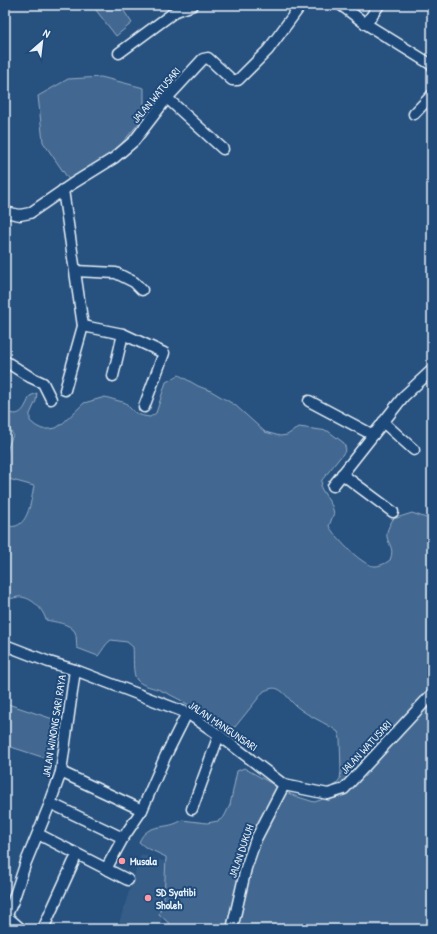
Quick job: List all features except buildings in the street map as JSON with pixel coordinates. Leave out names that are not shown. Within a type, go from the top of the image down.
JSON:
[{"type":"street","points":[[119,53],[176,11],[192,5]]},
{"type":"street","name":"JALAN WATUSARI","points":[[5,212],[20,215],[30,213],[114,158],[134,141],[167,98],[205,58],[208,58],[232,80],[238,80],[268,50],[301,5]]},
{"type":"street","points":[[341,5],[366,24],[432,65]]},
{"type":"street","points":[[366,24],[379,5]]},
{"type":"street","points":[[414,114],[432,95]]},
{"type":"street","points":[[167,98],[223,149]]},
{"type":"street","points":[[63,190],[83,326],[65,390]]},
{"type":"street","points":[[75,271],[116,272],[134,282],[142,290]]},
{"type":"street","points":[[83,326],[123,334],[164,353],[144,407]]},
{"type":"street","points":[[113,376],[123,334]]},
{"type":"street","points":[[5,361],[30,377],[43,383],[51,399]]},
{"type":"street","points":[[333,486],[404,396],[432,370]]},
{"type":"street","points":[[309,401],[373,434]]},
{"type":"street","points":[[383,422],[414,450]]},
{"type":"street","points":[[342,474],[393,512]]},
{"type":"street","name":"JALAN MANGUNSARI","points":[[5,645],[187,713],[219,735],[284,785]]},
{"type":"street","name":"JALAN WINONG SARI RAYA","points":[[6,917],[61,772],[75,670]]},
{"type":"street","name":"JALAN WATUSARI","points":[[284,785],[328,794],[344,789],[432,694]]},
{"type":"street","points":[[106,869],[123,838],[142,810],[165,757],[187,713]]},
{"type":"street","points":[[192,809],[219,735]]},
{"type":"street","points":[[61,772],[142,810]]},
{"type":"street","name":"JALAN DUKUH","points":[[232,929],[246,868],[256,839],[284,785]]},
{"type":"street","points":[[50,802],[123,838]]},
{"type":"street","points":[[38,834],[128,880]]},
{"type":"street","points":[[43,929],[74,861]]},
{"type":"street","points":[[6,917],[21,929]]},
{"type":"shaded area","points":[[92,5],[120,5],[132,23],[116,36]]},
{"type":"shaded area","points":[[101,77],[144,88],[144,117],[112,155],[69,180],[43,142],[38,96],[68,79]]},
{"type":"shaded area","points":[[179,375],[235,405],[265,432],[280,436],[287,435],[299,427],[328,431],[344,443],[346,450],[322,480],[321,488],[332,506],[334,513],[329,526],[347,548],[370,565],[378,566],[390,560],[392,551],[387,539],[387,532],[393,519],[412,513],[432,520],[432,929],[175,929],[159,914],[164,899],[166,857],[145,847],[139,842],[143,835],[147,831],[182,820],[207,823],[218,821],[224,817],[230,805],[237,771],[244,768],[292,795],[314,802],[321,800],[340,779],[340,739],[338,732],[301,710],[283,693],[274,688],[264,691],[235,727],[228,727],[171,695],[145,686],[139,682],[134,674],[133,647],[127,642],[111,640],[98,656],[77,648],[76,634],[73,629],[62,623],[46,620],[42,612],[32,601],[23,597],[5,600],[5,525],[19,525],[23,520],[30,507],[34,486],[5,478],[6,456],[13,435],[5,420],[5,411],[15,414],[18,413],[24,409],[30,396],[37,393],[36,401],[30,414],[30,421],[42,429],[56,428],[84,403],[105,397],[126,403],[136,413],[142,416],[150,417],[156,413],[166,382]]},
{"type":"shaded area","points":[[5,703],[56,720],[45,758],[5,745]]},
{"type":"shaded area","name":"SD Syatibi Sholeh","points":[[141,854],[179,866],[159,929],[117,929]]},
{"type":"place","name":"Musala","points":[[122,861]]},
{"type":"place","name":"SD Syatibi Sholeh","points":[[148,898]]}]
